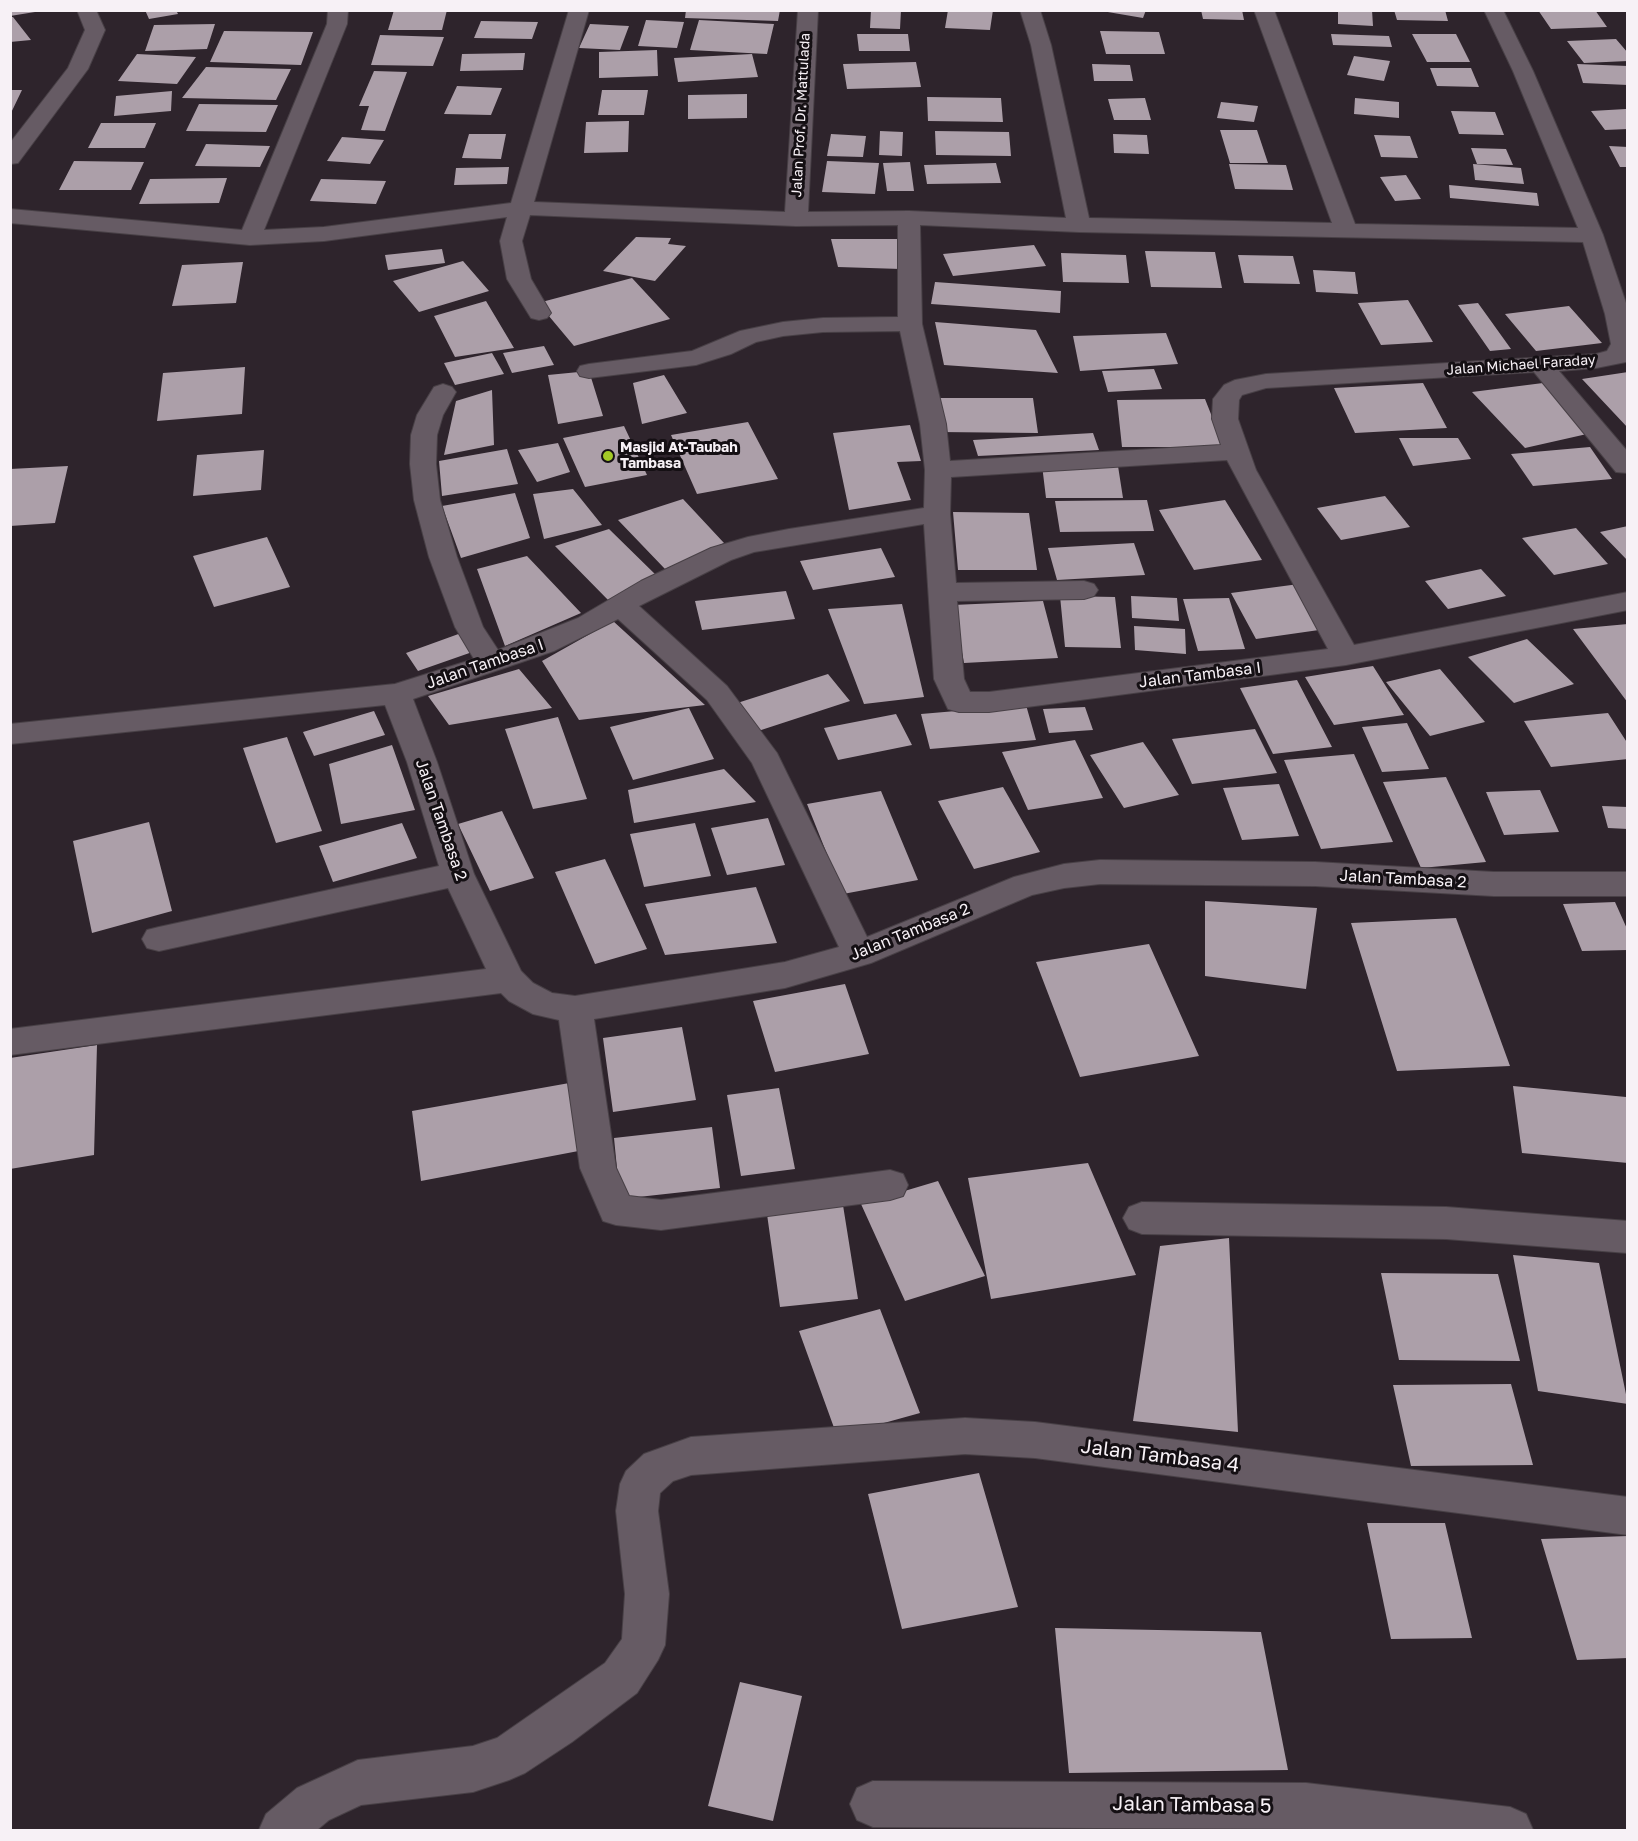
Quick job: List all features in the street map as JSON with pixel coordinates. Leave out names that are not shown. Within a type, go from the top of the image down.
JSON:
[{"type":"street","points":[[10,158],[78,69],[95,30],[86,10]]},
{"type":"street","points":[[250,238],[337,24],[339,10]]},
{"type":"street","points":[[539,313],[519,279],[511,241],[579,10]]},
{"type":"street","name":"Jalan Prof. Dr. Mattulada","points":[[796,219],[808,10]]},
{"type":"street","points":[[1030,10],[1041,45],[1079,225]]},
{"type":"street","points":[[1263,10],[1346,230]]},
{"type":"street","name":"Jalan Michael Faraday","points":[[1237,452],[1225,419],[1226,399],[1233,390],[1244,385],[1266,381],[1617,357],[1623,344],[1617,314],[1592,235],[1523,71],[1493,10]]},
{"type":"street","points":[[12,219],[250,238],[324,234],[521,208],[796,219],[909,218],[1079,225],[1592,235]]},
{"type":"street","name":"Jalan Tambasa I","points":[[909,218],[910,324],[933,424],[938,470],[937,514],[950,679],[959,702],[1000,700],[1346,656],[1628,601]]},
{"type":"street","points":[[589,370],[696,358],[722,350],[749,336],[783,329],[824,325],[910,324]]},
{"type":"street","points":[[1540,364],[1625,466]]},
{"type":"street","points":[[443,392],[430,415],[424,435],[423,464],[427,500],[442,557],[469,627],[491,663]]},
{"type":"street","points":[[938,470],[1237,452],[1243,470],[1346,656]]},
{"type":"street","name":"Jalan Tambasa I","points":[[10,734],[396,693],[491,663],[588,624],[700,564],[748,545],[937,514]]},
{"type":"street","points":[[944,592],[1084,590]]},
{"type":"street","points":[[620,605],[717,693],[766,760],[859,954]]},
{"type":"street","name":"Jalan Tambasa 2","points":[[396,693],[422,762],[458,874],[508,979],[521,992],[545,1005],[575,1009],[785,975],[859,954],[1026,885],[1064,876],[1100,872],[1316,874],[1494,884],[1628,884]]},
{"type":"street","points":[[159,939],[458,874]]},
{"type":"street","points":[[10,1042],[508,979]]},
{"type":"street","points":[[575,1009],[598,1168],[616,1210],[661,1215],[890,1185]]},
{"type":"street","points":[[1142,1218],[1446,1223],[1628,1237]]},
{"type":"street","name":"Jalan Tambasa 4","points":[[282,1830],[313,1804],[358,1782],[473,1769],[509,1757],[621,1678],[644,1645],[647,1594],[638,1511],[642,1484],[659,1467],[691,1456],[965,1437],[1023,1440],[1332,1477],[1628,1516]]},
{"type":"street","name":"Jalan Tambasa 5","points":[[873,1804],[1306,1806],[1510,1830]]},
{"type":"building","points":[[10,10],[35,10],[35,12],[10,16]]},
{"type":"building","points":[[145,10],[176,10],[178,14],[149,19]]},
{"type":"building","points":[[394,10],[447,10],[442,30],[388,30]]},
{"type":"building","points":[[686,10],[780,10],[778,21],[685,18]]},
{"type":"building","points":[[871,10],[901,10],[900,29],[870,28]]},
{"type":"building","points":[[948,10],[993,10],[990,30],[945,28]]},
{"type":"building","points":[[1096,10],[1146,10],[1143,18]]},
{"type":"building","points":[[1201,10],[1242,10],[1244,20],[1203,19]]},
{"type":"building","points":[[1338,10],[1372,10],[1373,26],[1338,24]]},
{"type":"building","points":[[1394,10],[1445,10],[1448,21],[1397,20]]},
{"type":"building","points":[[1538,10],[1595,10],[1607,27],[1551,29]]},
{"type":"building","points":[[10,17],[13,17],[31,40],[10,42]]},
{"type":"building","points":[[646,20],[684,22],[677,48],[638,46]]},
{"type":"building","points":[[699,20],[774,24],[767,54],[690,50]]},
{"type":"building","points":[[481,21],[538,22],[532,39],[474,38]]},
{"type":"building","points":[[215,24],[207,49],[145,51],[154,25]]},
{"type":"building","points":[[590,24],[629,26],[620,50],[579,48]]},
{"type":"building","points":[[224,31],[313,32],[301,65],[210,62]]},
{"type":"building","points":[[1100,31],[1159,32],[1165,54],[1106,54]]},
{"type":"building","points":[[857,34],[908,34],[910,51],[859,51]]},
{"type":"building","points":[[1331,34],[1389,36],[1392,47],[1333,45]]},
{"type":"building","points":[[1412,34],[1456,34],[1470,62],[1427,62]]},
{"type":"building","points":[[380,35],[444,37],[433,66],[371,65]]},
{"type":"building","points":[[1616,39],[1628,53],[1628,61],[1584,63],[1567,41]]},
{"type":"building","points":[[657,50],[658,76],[599,78],[599,52]]},
{"type":"building","points":[[525,53],[523,70],[460,71],[462,54]]},
{"type":"building","points":[[137,54],[196,57],[177,84],[118,81]]},
{"type":"building","points":[[752,54],[758,77],[678,82],[674,58]]},
{"type":"building","points":[[1354,56],[1390,61],[1384,81],[1347,75]]},
{"type":"building","points":[[916,62],[921,87],[847,89],[843,64]]},
{"type":"building","points":[[1092,64],[1130,65],[1133,81],[1094,81]]},
{"type":"building","points":[[1577,64],[1628,66],[1628,85],[1583,83]]},
{"type":"building","points":[[206,67],[291,69],[276,100],[182,98]]},
{"type":"building","points":[[1430,68],[1471,68],[1479,87],[1437,86]]},
{"type":"building","points":[[374,71],[407,72],[385,131],[361,130],[369,106],[359,106]]},
{"type":"building","points":[[457,86],[502,88],[491,115],[444,114]]},
{"type":"building","points":[[10,90],[22,90],[10,115]]},
{"type":"building","points":[[602,90],[648,90],[644,115],[598,115]]},
{"type":"building","points":[[172,91],[171,111],[114,116],[116,96]]},
{"type":"building","points":[[747,94],[747,118],[688,119],[688,95]]},
{"type":"building","points":[[927,97],[1001,98],[1003,122],[928,121]]},
{"type":"building","points":[[1145,98],[1151,120],[1114,120],[1108,99]]},
{"type":"building","points":[[1355,98],[1399,102],[1399,118],[1354,114]]},
{"type":"building","points":[[1221,102],[1258,106],[1254,122],[1217,118]]},
{"type":"building","points":[[199,104],[278,105],[266,132],[186,131]]},
{"type":"building","points":[[1626,109],[1628,129],[1605,130],[1591,111]]},
{"type":"building","points":[[1451,111],[1495,112],[1504,135],[1459,134]]},
{"type":"building","points":[[629,121],[628,152],[584,153],[586,122]]},
{"type":"building","points":[[101,123],[156,123],[145,148],[88,148]]},
{"type":"building","points":[[1220,130],[1257,130],[1268,163],[1230,163]]},
{"type":"building","points":[[880,131],[903,132],[902,156],[879,155]]},
{"type":"building","points":[[935,131],[1009,132],[1011,156],[936,155]]},
{"type":"building","points":[[469,134],[506,134],[501,159],[462,158]]},
{"type":"building","points":[[831,134],[866,136],[863,157],[827,156]]},
{"type":"building","points":[[1113,134],[1147,135],[1149,154],[1114,153]]},
{"type":"building","points":[[1374,135],[1410,136],[1418,158],[1381,157]]},
{"type":"building","points":[[342,137],[384,140],[370,164],[327,161]]},
{"type":"building","points":[[206,144],[270,146],[260,167],[195,166]]},
{"type":"building","points":[[1609,146],[1628,147],[1628,167],[1620,167]]},
{"type":"building","points":[[1471,148],[1506,149],[1513,165],[1477,164]]},
{"type":"building","points":[[74,161],[144,162],[131,190],[59,190]]},
{"type":"building","points":[[827,161],[879,163],[875,194],[822,192]]},
{"type":"building","points":[[910,162],[914,191],[887,191],[883,163]]},
{"type":"building","points":[[996,163],[1001,183],[927,184],[924,165]]},
{"type":"building","points":[[1229,164],[1286,165],[1293,190],[1235,189]]},
{"type":"building","points":[[1473,164],[1521,168],[1524,184],[1475,180]]},
{"type":"building","points":[[509,167],[507,184],[454,185],[456,168]]},
{"type":"building","points":[[1406,175],[1421,199],[1395,201],[1380,177]]},
{"type":"building","points":[[227,178],[219,203],[139,204],[150,179]]},
{"type":"building","points":[[321,179],[386,181],[376,204],[310,201]]},
{"type":"building","points":[[1449,185],[1537,193],[1539,206],[1450,198]]},
{"type":"building","points":[[636,237],[671,238],[668,244],[686,246],[655,281],[603,271]]},
{"type":"building","points":[[831,239],[898,239],[901,269],[838,267]]},
{"type":"building","points":[[1034,245],[1046,266],[953,276],[943,254]]},
{"type":"building","points":[[442,249],[445,263],[388,270],[385,255]]},
{"type":"building","points":[[1145,251],[1215,252],[1222,288],[1151,287]]},
{"type":"building","points":[[1061,253],[1126,255],[1129,283],[1063,282]]},
{"type":"building","points":[[1238,255],[1293,256],[1300,284],[1244,283]]},
{"type":"building","points":[[463,261],[489,291],[419,312],[393,281]]},
{"type":"building","points":[[243,262],[236,303],[172,306],[182,265]]},
{"type":"building","points":[[1313,270],[1355,272],[1358,294],[1316,292]]},
{"type":"building","points":[[632,278],[670,319],[574,346],[538,303]]},
{"type":"building","points":[[935,282],[1061,291],[1060,313],[931,304]]},
{"type":"building","points":[[1408,300],[1433,342],[1381,345],[1358,303]]},
{"type":"building","points":[[486,301],[514,348],[455,357],[434,316]]},
{"type":"building","points":[[1478,303],[1511,349],[1490,351],[1458,305]]},
{"type":"building","points":[[1569,306],[1602,343],[1536,351],[1505,314]]},
{"type":"building","points":[[935,322],[1036,330],[1058,373],[944,365]]},
{"type":"building","points":[[1166,333],[1178,364],[1080,371],[1073,336]]},
{"type":"building","points":[[544,346],[554,365],[512,373],[503,353]]},
{"type":"building","points":[[492,353],[504,374],[455,385],[444,363]]},
{"type":"building","points":[[245,367],[242,414],[157,421],[163,373]]},
{"type":"building","points":[[1154,369],[1162,389],[1108,392],[1102,371]]},
{"type":"building","points":[[589,371],[603,416],[558,424],[548,375]]},
{"type":"building","points":[[1628,372],[1628,428],[1582,379]]},
{"type":"building","points":[[664,375],[687,413],[642,424],[633,383]]},
{"type":"building","points":[[1423,383],[1447,428],[1355,433],[1334,388]]},
{"type":"building","points":[[1543,383],[1587,434],[1525,448],[1472,392]]},
{"type":"building","points":[[492,390],[494,445],[444,455],[456,401]]},
{"type":"building","points":[[936,398],[1033,398],[1038,433],[939,432]]},
{"type":"building","points":[[1205,399],[1224,447],[1122,447],[1117,400]]},
{"type":"building","points":[[748,422],[778,479],[697,494],[671,435]]},
{"type":"building","points":[[910,425],[921,461],[897,462],[911,500],[849,510],[833,433]]},
{"type":"building","points":[[624,426],[647,475],[585,487],[563,438]]},
{"type":"building","points":[[1093,433],[1099,450],[978,456],[973,440]]},
{"type":"building","points":[[1399,438],[1458,438],[1471,459],[1413,466]]},
{"type":"building","points":[[558,443],[570,472],[537,482],[518,450]]},
{"type":"building","points":[[1590,447],[1612,479],[1533,486],[1511,454]]},
{"type":"building","points":[[507,449],[518,484],[442,496],[439,461]]},
{"type":"building","points":[[264,450],[261,490],[193,496],[197,455]]},
{"type":"building","points":[[1042,465],[1118,466],[1123,498],[1046,498]]},
{"type":"building","points":[[68,466],[55,523],[10,526],[10,469]]},
{"type":"building","points":[[573,489],[602,525],[544,539],[533,494]]},
{"type":"building","points":[[515,493],[530,538],[461,558],[442,506]]},
{"type":"building","points":[[1385,496],[1410,527],[1341,540],[1317,508]]},
{"type":"building","points":[[683,499],[724,543],[665,569],[618,520]]},
{"type":"building","points":[[1147,500],[1154,531],[1060,532],[1055,501]]},
{"type":"building","points":[[1225,500],[1262,560],[1194,570],[1159,510]]},
{"type":"building","points":[[953,512],[1029,513],[1037,570],[958,570]]},
{"type":"building","points":[[1628,526],[1628,561],[1600,532]]},
{"type":"building","points":[[1576,528],[1608,564],[1554,575],[1522,538]]},
{"type":"building","points":[[609,529],[658,577],[610,602],[555,546]]},
{"type":"building","points":[[267,537],[290,587],[214,607],[193,556]]},
{"type":"building","points":[[1134,543],[1145,575],[1057,580],[1048,548]]},
{"type":"building","points":[[881,548],[895,577],[813,590],[800,561]]},
{"type":"building","points":[[527,556],[581,613],[505,646],[477,569]]},
{"type":"building","points":[[1481,569],[1506,596],[1448,609],[1425,581]]},
{"type":"building","points":[[1299,584],[1326,629],[1256,639],[1231,593]]},
{"type":"building","points":[[786,591],[795,619],[702,630],[695,601]]},
{"type":"building","points":[[1060,596],[1115,597],[1121,648],[1065,647]]},
{"type":"building","points":[[1131,596],[1177,598],[1179,621],[1132,618]]},
{"type":"building","points":[[1229,598],[1245,649],[1198,651],[1183,599]]},
{"type":"building","points":[[1043,601],[1058,658],[964,663],[953,605]]},
{"type":"building","points":[[902,604],[924,697],[864,704],[828,609]]},
{"type":"building","points":[[613,621],[705,705],[579,720],[542,661]]},
{"type":"building","points":[[1628,624],[1628,703],[1573,629]]},
{"type":"building","points":[[1134,626],[1185,629],[1186,654],[1135,650]]},
{"type":"building","points":[[464,632],[478,650],[418,671],[406,653]]},
{"type":"building","points":[[1527,639],[1574,684],[1514,703],[1468,657]]},
{"type":"building","points":[[1373,666],[1404,715],[1334,725],[1305,677]]},
{"type":"building","points":[[519,669],[552,708],[449,725],[428,696]]},
{"type":"building","points":[[1440,669],[1485,722],[1430,736],[1386,682]]},
{"type":"building","points":[[828,674],[850,701],[752,733],[731,705]]},
{"type":"building","points":[[1297,680],[1332,747],[1273,754],[1240,688]]},
{"type":"building","points":[[1026,705],[1036,740],[930,749],[921,714]]},
{"type":"building","points":[[1085,707],[1093,730],[1049,733],[1043,709]]},
{"type":"building","points":[[689,708],[714,759],[633,780],[610,727]]},
{"type":"building","points":[[374,711],[385,735],[314,756],[303,732]]},
{"type":"building","points":[[1608,713],[1628,744],[1628,759],[1551,767],[1524,721]]},
{"type":"building","points":[[896,714],[912,745],[838,760],[824,728]]},
{"type":"building","points":[[558,717],[587,799],[533,809],[505,729]]},
{"type":"building","points":[[1407,723],[1429,769],[1382,772],[1362,727]]},
{"type":"building","points":[[1255,729],[1277,773],[1192,784],[1172,739]]},
{"type":"building","points":[[287,737],[322,831],[276,843],[243,748]]},
{"type":"building","points":[[1075,740],[1103,798],[1028,810],[1002,752]]},
{"type":"building","points":[[1143,742],[1179,795],[1124,808],[1090,755]]},
{"type":"building","points":[[392,745],[415,810],[341,824],[329,764]]},
{"type":"building","points":[[1354,754],[1393,842],[1321,849],[1284,760]]},
{"type":"building","points":[[724,769],[756,802],[634,823],[628,790]]},
{"type":"building","points":[[1446,777],[1486,862],[1421,868],[1383,782]]},
{"type":"building","points":[[1279,784],[1299,836],[1242,840],[1223,788]]},
{"type":"building","points":[[1003,787],[1040,852],[974,869],[938,801]]},
{"type":"building","points":[[1540,790],[1559,832],[1504,835],[1486,792]]},
{"type":"building","points":[[881,791],[918,880],[843,894],[807,804]]},
{"type":"building","points":[[1602,806],[1628,807],[1628,829],[1608,828]]},
{"type":"building","points":[[502,811],[534,878],[490,891],[458,824]]},
{"type":"building","points":[[768,818],[785,865],[727,875],[711,828]]},
{"type":"building","points":[[149,822],[172,911],[92,933],[73,841]]},
{"type":"building","points":[[402,823],[417,858],[333,882],[319,846]]},
{"type":"building","points":[[695,823],[711,876],[644,887],[630,834]]},
{"type":"building","points":[[605,859],[647,949],[595,964],[555,872]]},
{"type":"building","points":[[756,887],[777,943],[665,955],[645,904]]},
{"type":"building","points":[[1205,901],[1317,908],[1306,989],[1205,976]]},
{"type":"building","points":[[1615,902],[1628,931],[1628,950],[1582,951],[1563,904]]},
{"type":"building","points":[[1456,918],[1510,1066],[1397,1071],[1351,923]]},
{"type":"building","points":[[1149,944],[1199,1056],[1080,1077],[1036,962]]},
{"type":"building","points":[[845,984],[869,1054],[775,1072],[753,1001]]},
{"type":"building","points":[[682,1027],[696,1100],[613,1112],[603,1038]]},
{"type":"building","points":[[97,1045],[94,1155],[10,1169],[10,1058]]},
{"type":"building","points":[[575,1082],[589,1149],[421,1181],[412,1111]]},
{"type":"building","points":[[1513,1086],[1626,1097],[1628,1163],[1522,1153]]},
{"type":"building","points":[[779,1088],[795,1169],[741,1176],[727,1095]]},
{"type":"building","points":[[712,1127],[720,1188],[620,1199],[614,1138]]},
{"type":"building","points":[[1088,1163],[1136,1275],[991,1299],[968,1178]]},
{"type":"building","points":[[938,1181],[985,1276],[905,1301],[861,1204]]},
{"type":"building","points":[[842,1199],[858,1299],[780,1307],[766,1207]]},
{"type":"building","points":[[1229,1238],[1238,1432],[1133,1421],[1160,1246]]},
{"type":"building","points":[[1513,1255],[1599,1263],[1628,1404],[1538,1391]]},
{"type":"building","points":[[1381,1273],[1498,1274],[1520,1361],[1399,1360]]},
{"type":"building","points":[[880,1309],[920,1413],[837,1436],[799,1331]]},
{"type":"building","points":[[1511,1384],[1533,1465],[1411,1466],[1393,1385]]},
{"type":"building","points":[[979,1473],[1018,1607],[902,1629],[868,1494]]},
{"type":"building","points":[[1367,1523],[1445,1523],[1472,1638],[1391,1639]]},
{"type":"building","points":[[1628,1536],[1628,1658],[1577,1660],[1541,1539]]},
{"type":"building","points":[[1055,1628],[1261,1632],[1288,1770],[1069,1773]]},
{"type":"building","points":[[740,1682],[802,1696],[773,1821],[708,1806]]},
{"type":"place","name":"Masjid At-Taubah Tambasa","points":[[608,456]]}]
